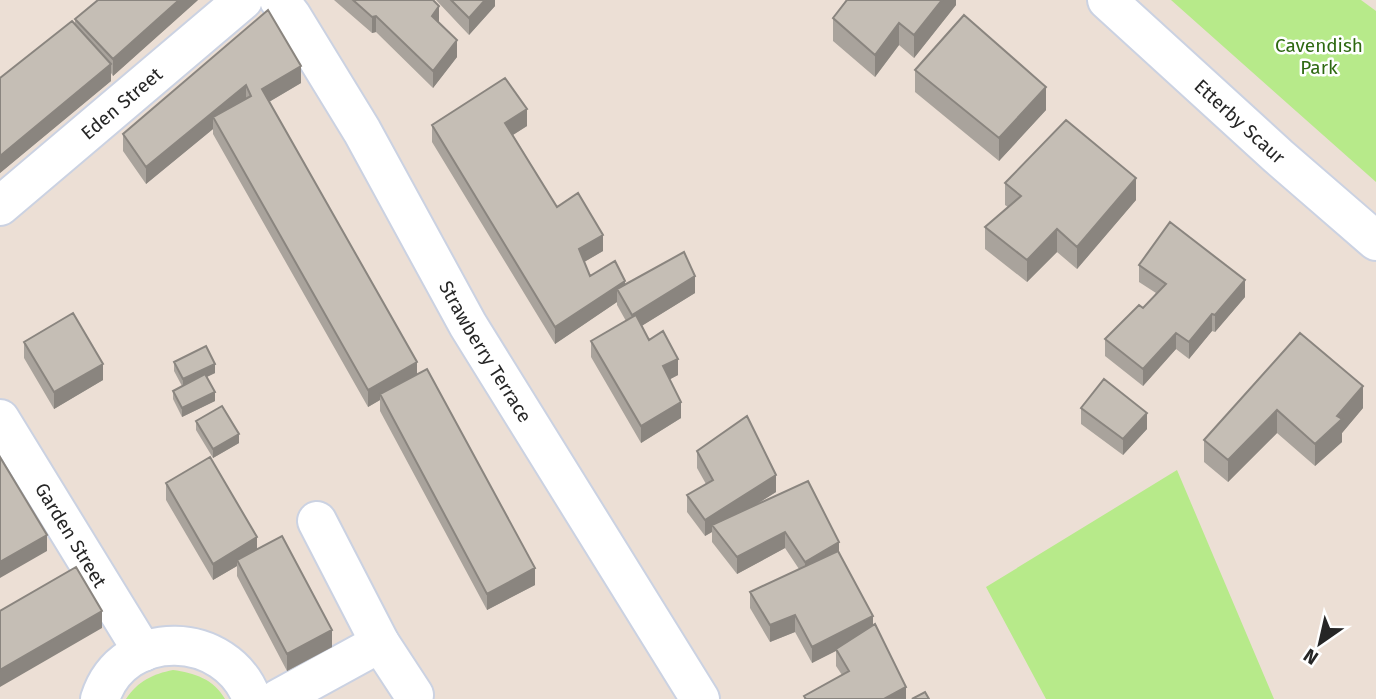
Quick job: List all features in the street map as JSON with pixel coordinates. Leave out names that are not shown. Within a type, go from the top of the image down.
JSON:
[{"type":"street","name":"Eden Street","points":[[0,206],[243,0]]},
{"type":"street","name":"Strawberry Terrace","points":[[279,0],[291,15],[362,131],[468,325],[700,699]]},
{"type":"street","name":"Etterby Scaur","points":[[1107,0],[1376,241]]},
{"type":"street","name":"Garden Street","points":[[0,419],[143,652]]},
{"type":"street","points":[[317,522],[380,643],[414,695]]},
{"type":"street","points":[[278,699],[380,643]]},
{"type":"street","points":[[100,699],[103,690],[120,668],[143,652],[166,645],[191,646],[214,654],[234,668],[252,699]]},
{"type":"green space","name":"Cavendish Park","points":[[1171,0],[1361,0],[1376,11],[1376,182]]},
{"type":"green space","points":[[1177,470],[1274,699],[1046,699],[986,587]]},
{"type":"green space","points":[[173,670],[203,678],[215,686],[225,699],[126,699],[146,679]]},
{"type":"building","points":[[98,0],[179,0],[113,59],[75,19]]},
{"type":"building","points":[[353,0],[433,0],[439,6],[432,16],[457,40],[433,71],[376,16],[372,17]]},
{"type":"building","points":[[451,0],[485,0],[469,18]]},
{"type":"building","points":[[847,0],[942,0],[914,35],[899,23],[875,55],[833,18]]},
{"type":"building","points":[[268,10],[301,66],[262,89],[417,362],[368,390],[213,117],[251,96],[246,85],[146,167],[123,134]]},
{"type":"building","points":[[964,15],[1046,87],[999,138],[915,70]]},
{"type":"building","points":[[72,21],[111,64],[0,156],[0,78]]},
{"type":"building","points":[[505,78],[527,109],[505,123],[557,207],[578,193],[603,235],[579,249],[590,276],[615,261],[625,281],[555,327],[432,125]]},
{"type":"building","points":[[1066,120],[1136,178],[1077,247],[1057,229],[1027,260],[985,227],[1021,196],[1005,183]]},
{"type":"building","points":[[1170,222],[1245,280],[1189,342],[1176,333],[1143,369],[1105,339],[1139,305],[1143,308],[1166,284],[1139,265]]},
{"type":"building","points":[[684,252],[695,276],[632,315],[617,289]]},
{"type":"building","points":[[73,313],[103,364],[54,392],[24,342]]},
{"type":"building","points":[[636,315],[649,340],[663,331],[678,359],[663,366],[681,402],[641,426],[591,341]]},
{"type":"building","points":[[1300,333],[1363,386],[1337,416],[1342,419],[1315,444],[1277,410],[1228,460],[1204,440]]},
{"type":"building","points":[[206,346],[215,364],[183,379],[174,362]]},
{"type":"building","points":[[427,369],[535,568],[487,594],[380,394]]},
{"type":"building","points":[[205,374],[215,392],[182,408],[173,391]]},
{"type":"building","points":[[1104,379],[1147,413],[1123,439],[1081,408]]},
{"type":"building","points":[[222,406],[239,434],[213,449],[196,421]]},
{"type":"building","points":[[747,416],[776,475],[705,520],[687,495],[713,480],[697,451]]},
{"type":"building","points":[[0,457],[47,535],[0,562]]},
{"type":"building","points":[[210,457],[257,537],[213,564],[166,483]]},
{"type":"building","points":[[808,481],[839,542],[805,562],[785,532],[737,557],[712,525]]},
{"type":"building","points":[[282,536],[332,630],[287,654],[237,560]]},
{"type":"building","points":[[838,551],[873,616],[812,647],[795,615],[770,625],[750,592]]},
{"type":"building","points":[[76,567],[102,611],[0,670],[0,611]]},
{"type":"building","points":[[875,624],[906,687],[884,699],[806,699],[804,696],[849,671],[836,649]]},
{"type":"building","points":[[925,692],[929,699],[912,699]]}]
